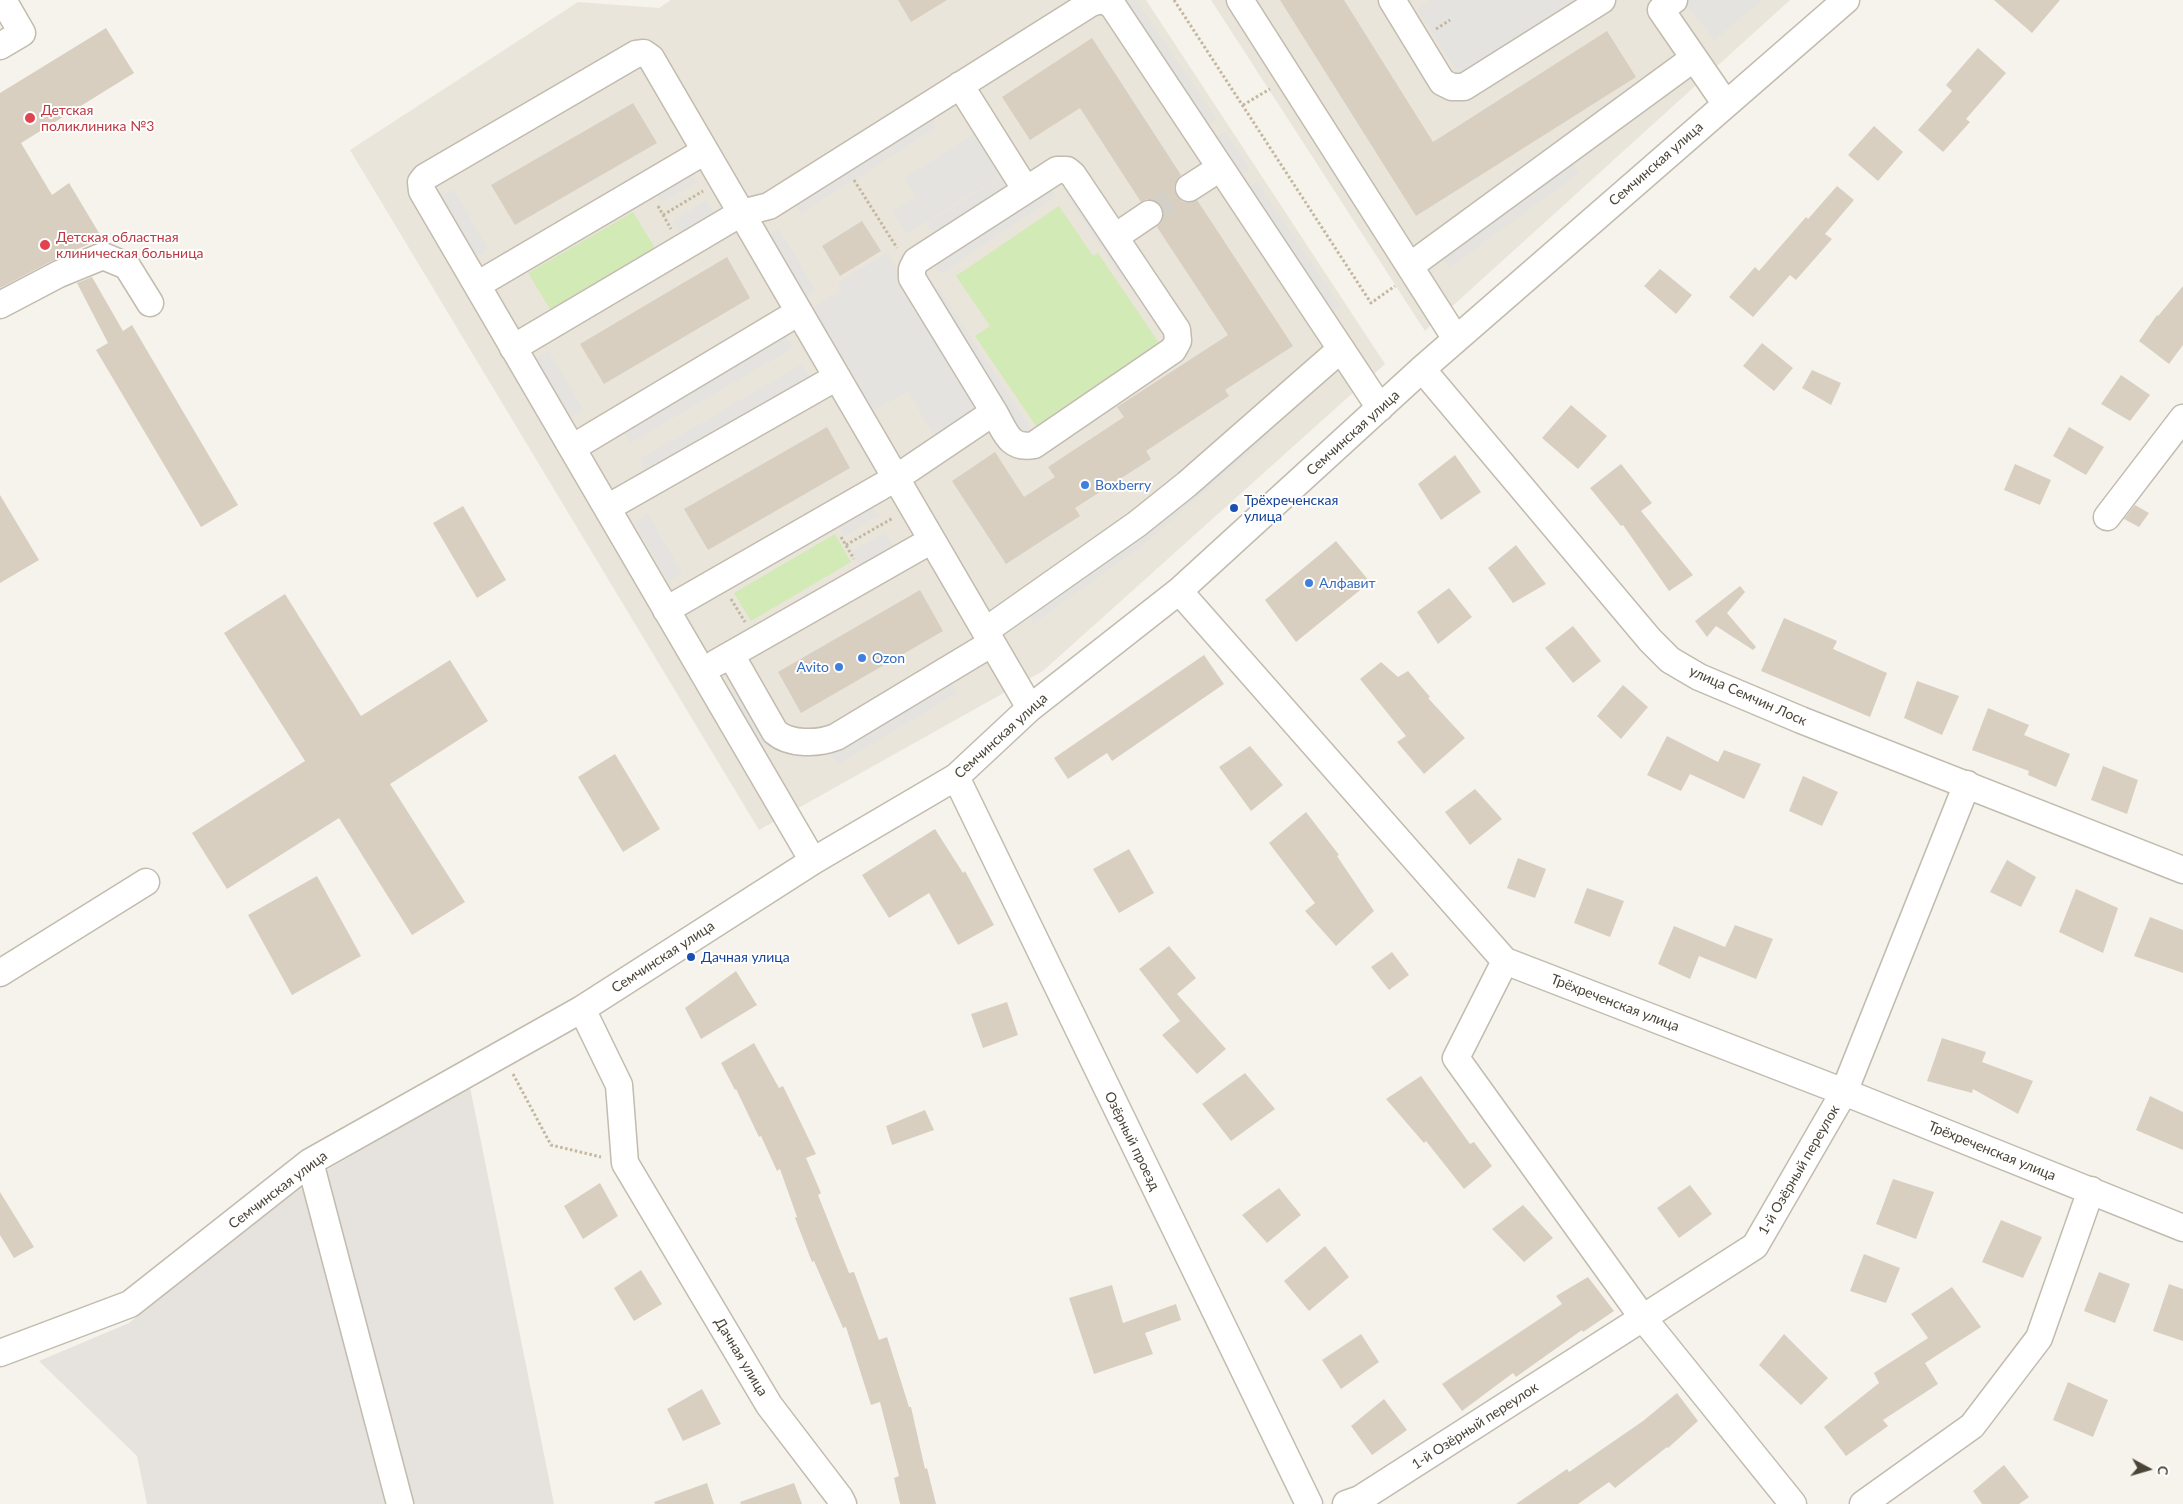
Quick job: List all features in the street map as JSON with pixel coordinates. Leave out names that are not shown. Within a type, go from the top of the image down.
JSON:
[{"type":"street","points":[[0,46],[22,33],[3,0]]},
{"type":"street","points":[[513,348],[741,213],[769,206],[1091,3],[1102,0],[1113,6],[1380,408]]},
{"type":"street","points":[[1240,0],[1456,339]]},
{"type":"street","points":[[1392,0],[1442,82],[1452,88],[1464,87],[1602,0]]},
{"type":"street","name":"Семчинская улица","points":[[0,1353],[130,1304],[310,1162],[582,1009],[813,861],[956,777],[1030,708],[1180,591],[1456,339],[1846,0]]},
{"type":"street","points":[[1663,3],[1694,58],[1726,103]]},
{"type":"street","points":[[813,861],[422,191],[421,182],[425,177],[636,54],[644,54],[651,58],[1030,708]]},
{"type":"street","points":[[1412,270],[1694,58]]},
{"type":"street","points":[[960,85],[1026,190]]},
{"type":"street","points":[[477,285],[705,151]]},
{"type":"street","points":[[1189,188],[1220,168]]},
{"type":"street","points":[[1057,170],[1066,170],[1073,175],[1115,237],[1177,330],[1178,341],[1173,350],[1034,445],[1023,448],[1012,442],[912,278],[912,269],[916,262],[1057,170]]},
{"type":"street","points":[[1115,237],[1149,214]]},
{"type":"street","points":[[0,305],[58,274],[103,256],[127,266],[150,303]]},
{"type":"street","points":[[572,448],[799,312]]},
{"type":"street","points":[[731,655],[775,732],[782,738],[814,742],[836,737],[988,637],[1137,524],[1187,484],[1340,349]]},
{"type":"street","name":"улица Семчин Лоск","points":[[1422,370],[1650,640],[1670,660],[1699,677],[1784,713],[2183,870]]},
{"type":"street","points":[[607,508],[837,377]]},
{"type":"street","points":[[666,610],[896,478],[994,412]]},
{"type":"street","points":[[2107,517],[2183,418]]},
{"type":"street","points":[[702,671],[932,540]]},
{"type":"street","name":"Трёхреченская улица","points":[[1180,591],[1505,961],[1844,1092],[2183,1228]]},
{"type":"street","name":"Озёрный проезд","points":[[956,777],[1309,1504]]},
{"type":"street","name":"1-й Озёрный переулок","points":[[1346,1504],[1360,1499],[1755,1246],[1844,1092],[1967,784]]},
{"type":"street","points":[[0,973],[146,882]]},
{"type":"street","points":[[1505,961],[1456,1058],[1643,1318],[1793,1504]]},
{"type":"street","name":"Дачная улица","points":[[582,1009],[619,1084],[625,1163],[769,1405],[843,1504]]},
{"type":"street","points":[[310,1162],[400,1504]]},
{"type":"street","points":[[1863,1504],[1972,1426],[2038,1338],[2091,1190]]},
{"type":"path","points":[[1174,0],[1371,303],[1412,270]]},
{"type":"path","points":[[1432,32],[1450,20]]},
{"type":"path","points":[[1243,105],[1289,78]]},
{"type":"path","points":[[842,160],[900,253]]},
{"type":"path","points":[[646,186],[682,248]]},
{"type":"path","points":[[663,215],[704,191]]},
{"type":"path","points":[[846,546],[896,516]]},
{"type":"path","points":[[829,517],[865,578]]},
{"type":"path","points":[[720,579],[756,640]]},
{"type":"path","points":[[502,1054],[551,1145],[625,1163]]},
{"type":"shaded area","points":[[671,0],[1146,0],[1385,364],[1043,671],[759,830],[350,150],[578,2],[659,8]]},
{"type":"shaded area","points":[[1121,0],[1136,0],[1216,120],[1205,127]]},
{"type":"shaded area","points":[[1211,0],[1790,0],[1425,331]]},
{"type":"shaded area","points":[[1432,0],[1579,0],[1460,76],[1417,9]]},
{"type":"shaded area","points":[[1687,0],[1762,0],[1714,40],[1685,2]]},
{"type":"shaded area","points":[[929,116],[936,128],[801,213],[794,200]]},
{"type":"shaded area","points":[[1225,132],[1250,169],[1239,177],[1214,139]]},
{"type":"shaded area","points":[[974,134],[1000,176],[907,234],[892,211],[916,196],[904,178]]},
{"type":"shaded area","points":[[1570,160],[1579,173],[1449,268],[1440,255]]},
{"type":"shaded area","points":[[688,169],[696,183],[662,202],[654,189]]},
{"type":"shaded area","points":[[1001,177],[1009,190],[935,237],[927,224]]},
{"type":"shaded area","points":[[1257,182],[1340,306],[1329,314],[1246,190]]},
{"type":"shaded area","points":[[1047,183],[1056,196],[941,274],[933,261]]},
{"type":"shaded area","points":[[454,190],[488,249],[474,257],[440,198]]},
{"type":"shaded area","points":[[1077,190],[1133,274],[1124,281],[1067,196]]},
{"type":"shaded area","points":[[706,200],[714,214],[680,233],[673,220]]},
{"type":"shaded area","points":[[779,229],[816,291],[804,298],[768,236]]},
{"type":"shaded area","points":[[887,253],[978,410],[934,436],[908,391],[873,411],[813,307],[842,290],[838,282]]},
{"type":"shaded area","points":[[938,287],[1032,431],[1020,438],[926,294]]},
{"type":"shaded area","points":[[785,334],[793,348],[630,443],[622,429]]},
{"type":"shaded area","points":[[549,351],[583,409],[569,418],[535,359]]},
{"type":"shaded area","points":[[802,364],[810,378],[647,473],[640,459]]},
{"type":"shaded area","points":[[1262,425],[1270,435],[1140,547],[1034,623],[1027,612]]},
{"type":"shaded area","points":[[869,503],[878,516],[844,536],[836,522]]},
{"type":"shaded area","points":[[648,514],[682,573],[668,581],[634,523]]},
{"type":"shaded area","points":[[885,532],[893,545],[860,565],[852,551]]},
{"type":"shaded area","points":[[948,679],[957,693],[837,765],[828,750]]},
{"type":"shaded area","points":[[743,688],[772,739],[758,747],[728,696]]},
{"type":"shaded area","points":[[470,1087],[554,1504],[147,1504],[137,1456],[39,1361],[129,1323],[301,1185]]},
{"type":"green space","points":[[1059,206],[1093,256],[1098,253],[1159,343],[1036,426],[975,336],[990,326],[956,276]]},
{"type":"green space","points":[[633,212],[655,248],[550,309],[528,273]]},
{"type":"green space","points":[[835,534],[851,562],[751,621],[734,593]]},
{"type":"building","points":[[898,0],[947,0],[911,22]]},
{"type":"building","points":[[1280,0],[1344,0],[1433,142],[1607,31],[1636,77],[1416,216]]},
{"type":"building","points":[[1994,0],[2060,0],[2032,33]]},
{"type":"building","points":[[106,28],[134,73],[21,143],[52,195],[69,183],[102,238],[0,288],[0,93]]},
{"type":"building","points":[[1092,38],[1181,175],[1176,181],[1174,188],[1177,196],[1183,202],[1189,203],[1197,200],[1293,346],[1225,390],[1229,396],[1146,451],[1151,459],[1075,508],[1080,516],[1006,564],[952,481],[995,452],[1024,497],[1055,477],[1048,467],[1124,417],[1117,407],[1228,335],[1157,227],[1163,220],[1162,206],[1155,200],[1147,199],[1141,202],[1080,108],[1030,140],[1002,97]]},
{"type":"building","points":[[1978,48],[2006,73],[1966,119],[1970,122],[1943,152],[1918,130],[1952,91],[1946,85]]},
{"type":"building","points":[[633,103],[657,143],[515,225],[491,185]]},
{"type":"building","points":[[1874,126],[1903,152],[1878,181],[1848,155]]},
{"type":"building","points":[[1837,186],[1854,200],[1825,234],[1832,239],[1796,280],[1790,275],[1753,317],[1729,297],[1755,267],[1759,271],[1806,217],[1808,219]]},
{"type":"building","points":[[862,221],[881,251],[840,276],[822,246]]},
{"type":"building","points":[[727,257],[750,298],[604,384],[580,344]]},
{"type":"building","points":[[1660,269],[1692,295],[1676,314],[1644,286]]},
{"type":"building","points":[[92,277],[123,331],[132,325],[238,505],[201,527],[96,350],[108,343],[77,283]]},
{"type":"building","points":[[2183,286],[2183,345],[2169,364],[2139,341],[2157,315]]},
{"type":"building","points":[[1762,343],[1793,368],[1774,391],[1743,366]]},
{"type":"building","points":[[1812,370],[1841,383],[1831,405],[1802,388]]},
{"type":"building","points":[[2121,375],[2150,395],[2130,421],[2101,404]]},
{"type":"building","points":[[1571,405],[1607,436],[1578,469],[1542,438]]},
{"type":"building","points":[[827,427],[850,468],[708,550],[684,509]]},
{"type":"building","points":[[2069,427],[2104,447],[2086,475],[2053,456]]},
{"type":"building","points":[[1455,455],[1481,492],[1441,520],[1418,484]]},
{"type":"building","points":[[1621,464],[1652,503],[1641,511],[1693,575],[1669,591],[1623,525],[1621,526],[1590,488]]},
{"type":"building","points":[[2015,464],[2051,480],[2040,505],[2004,490]]},
{"type":"building","points":[[0,495],[39,560],[0,583]]},
{"type":"building","points":[[2135,505],[2149,513],[2139,527],[2124,519]]},
{"type":"building","points":[[463,506],[506,580],[477,598],[433,523]]},
{"type":"building","points":[[1336,541],[1370,582],[1296,642],[1265,600]]},
{"type":"building","points":[[1516,545],[1546,584],[1513,603],[1488,568]]},
{"type":"building","points":[[1740,586],[1745,592],[1727,613],[1756,647],[1753,650],[1716,626],[1707,637],[1695,621]]},
{"type":"building","points":[[1449,588],[1472,617],[1438,644],[1417,612]]},
{"type":"building","points":[[920,590],[943,631],[801,713],[778,672]]},
{"type":"building","points":[[285,594],[361,716],[450,660],[488,721],[390,784],[465,902],[412,935],[339,818],[227,889],[192,833],[305,761],[224,633]]},
{"type":"building","points":[[1784,618],[1837,641],[1833,649],[1887,673],[1870,717],[1761,671]]},
{"type":"building","points":[[1573,626],[1601,661],[1573,683],[1545,648]]},
{"type":"building","points":[[1204,655],[1224,684],[1112,761],[1107,753],[1068,779],[1054,758]]},
{"type":"building","points":[[1381,662],[1398,677],[1408,671],[1430,697],[1428,698],[1465,738],[1424,774],[1397,742],[1406,736],[1360,679]]},
{"type":"building","points":[[1917,681],[1959,696],[1942,735],[1904,718]]},
{"type":"building","points":[[1623,685],[1648,707],[1621,739],[1597,716]]},
{"type":"building","points":[[1988,708],[2029,725],[2024,735],[2070,754],[2056,787],[2028,775],[2029,771],[1972,750]]},
{"type":"building","points":[[1667,736],[1718,762],[1724,750],[1761,764],[1744,799],[1690,774],[1681,791],[1647,775]]},
{"type":"building","points":[[1250,746],[1283,785],[1251,811],[1219,767]]},
{"type":"building","points":[[615,754],[660,829],[623,852],[578,777]]},
{"type":"building","points":[[2103,766],[2138,780],[2127,814],[2091,800]]},
{"type":"building","points":[[1803,776],[1838,792],[1822,826],[1789,811]]},
{"type":"building","points":[[1475,789],[1502,819],[1470,845],[1445,812]]},
{"type":"building","points":[[1306,812],[1339,855],[1337,856],[1374,911],[1336,946],[1305,911],[1315,903],[1269,843]]},
{"type":"building","points":[[935,829],[963,873],[965,871],[994,925],[958,945],[929,893],[889,918],[862,875]]},
{"type":"building","points":[[1129,849],[1154,893],[1119,913],[1093,869]]},
{"type":"building","points":[[1518,858],[1546,869],[1535,898],[1507,888]]},
{"type":"building","points":[[2007,860],[2036,877],[2021,907],[1990,892]]},
{"type":"building","points":[[317,876],[361,956],[292,995],[248,915]]},
{"type":"building","points":[[1587,888],[1624,901],[1610,937],[1574,923]]},
{"type":"building","points":[[2076,889],[2118,908],[2103,953],[2059,932]]},
{"type":"building","points":[[2150,917],[2183,930],[2183,973],[2134,956]]},
{"type":"building","points":[[1735,925],[1773,939],[1756,979],[1699,956],[1690,979],[1658,964],[1674,926],[1725,947]]},
{"type":"building","points":[[1169,946],[1196,978],[1177,994],[1226,1049],[1197,1074],[1162,1035],[1180,1021],[1139,969]]},
{"type":"building","points":[[1392,952],[1409,975],[1389,990],[1371,967]]},
{"type":"building","points":[[736,971],[757,1005],[701,1039],[685,1008]]},
{"type":"building","points":[[1007,1002],[1018,1035],[983,1048],[971,1014]]},
{"type":"building","points":[[1942,1038],[1986,1052],[1982,1062],[2033,1081],[2018,1114],[1973,1089],[1972,1093],[1927,1081]]},
{"type":"building","points":[[754,1043],[779,1088],[783,1086],[816,1154],[806,1158],[821,1193],[818,1195],[849,1273],[854,1272],[879,1340],[887,1337],[909,1407],[911,1407],[925,1469],[927,1468],[936,1504],[900,1504],[894,1478],[899,1476],[880,1402],[871,1405],[846,1327],[843,1328],[814,1261],[812,1262],[795,1218],[797,1217],[780,1169],[777,1171],[761,1136],[759,1137],[721,1063]]},
{"type":"building","points":[[1245,1073],[1275,1109],[1231,1141],[1202,1104]]},
{"type":"building","points":[[1421,1076],[1470,1144],[1474,1142],[1492,1166],[1464,1189],[1426,1141],[1424,1143],[1386,1099]]},
{"type":"building","points":[[2150,1096],[2183,1112],[2183,1150],[2136,1130]]},
{"type":"building","points":[[925,1110],[934,1130],[892,1145],[886,1126]]},
{"type":"building","points":[[1893,1179],[1934,1192],[1916,1239],[1876,1224]]},
{"type":"building","points":[[600,1183],[618,1216],[583,1239],[564,1206]]},
{"type":"building","points":[[1690,1185],[1712,1214],[1679,1238],[1657,1208]]},
{"type":"building","points":[[1279,1188],[1301,1215],[1267,1243],[1242,1215]]},
{"type":"building","points":[[0,1192],[34,1247],[14,1258],[0,1235]]},
{"type":"building","points":[[1523,1205],[1553,1238],[1524,1262],[1492,1229]]},
{"type":"building","points":[[2001,1220],[2042,1237],[2023,1278],[1982,1262]]},
{"type":"building","points":[[1325,1246],[1349,1277],[1309,1311],[1284,1281]]},
{"type":"building","points":[[1864,1254],[1900,1268],[1886,1303],[1850,1291]]},
{"type":"building","points":[[641,1270],[662,1304],[634,1321],[614,1288]]},
{"type":"building","points":[[2099,1272],[2130,1284],[2115,1323],[2084,1311]]},
{"type":"building","points":[[1588,1277],[1614,1311],[1583,1332],[1582,1330],[1516,1377],[1513,1373],[1462,1411],[1442,1384],[1562,1304],[1556,1296]]},
{"type":"building","points":[[2169,1284],[2183,1289],[2183,1341],[2153,1331]]},
{"type":"building","points":[[1112,1285],[1123,1323],[1176,1304],[1181,1320],[1145,1333],[1153,1354],[1094,1374],[1069,1298]]},
{"type":"building","points":[[1952,1287],[1981,1327],[1925,1363],[1938,1384],[1883,1420],[1888,1426],[1846,1456],[1824,1427],[1879,1383],[1874,1373],[1928,1338],[1911,1314]]},
{"type":"building","points":[[1361,1334],[1379,1362],[1341,1389],[1322,1360]]},
{"type":"building","points":[[1784,1334],[1828,1378],[1801,1405],[1759,1365]]},
{"type":"building","points":[[2068,1382],[2108,1400],[2093,1437],[2053,1420]]},
{"type":"building","points":[[702,1389],[721,1424],[683,1441],[667,1409]]},
{"type":"building","points":[[1677,1393],[1698,1421],[1668,1448],[1615,1488],[1609,1482],[1578,1504],[1516,1504],[1567,1469],[1569,1472],[1643,1421]]},
{"type":"building","points":[[1384,1399],[1407,1430],[1372,1455],[1351,1426]]},
{"type":"building","points":[[2004,1465],[2029,1497],[2019,1504],[1982,1504],[1973,1491]]},
{"type":"building","points":[[707,1483],[714,1504],[655,1504],[654,1502]]},
{"type":"building","points":[[794,1483],[802,1504],[741,1504],[740,1502]]},
{"type":"tunnel","points":[[1149,214],[1189,188]]},
{"type":"place","name":"Детская поликлиника №3","points":[[30,118]]},
{"type":"place","name":"Детская областная клиническая больница","points":[[45,245]]},
{"type":"place","name":"Boxberry","points":[[1085,485]]},
{"type":"place","name":"Трёхреченская улица","points":[[1234,508]]},
{"type":"place","name":"Алфавит","points":[[1309,583]]},
{"type":"place","name":"Ozon","points":[[862,658]]},
{"type":"place","name":"Avito","points":[[839,667]]},
{"type":"place","name":"Дачная улица","points":[[691,957]]}]
